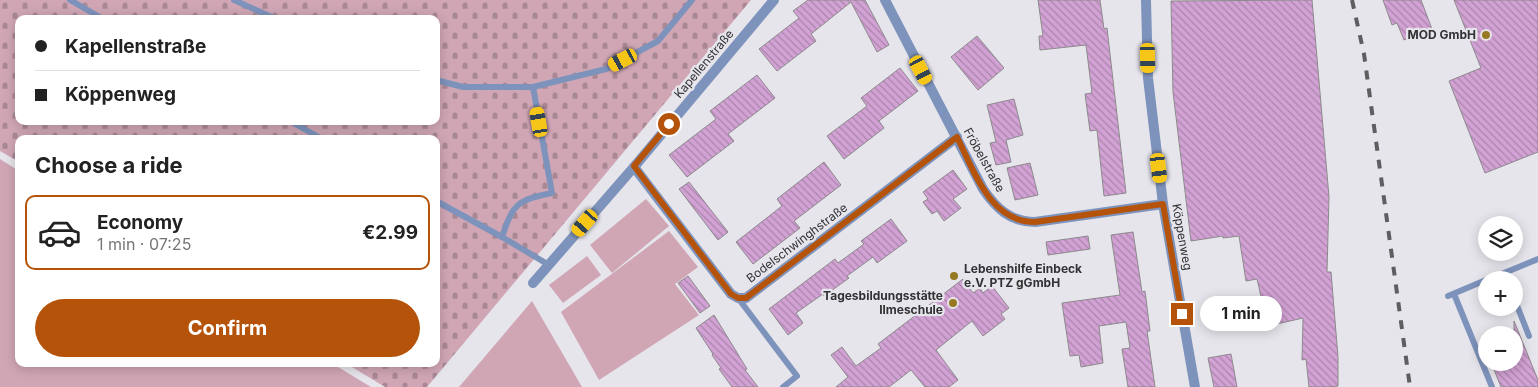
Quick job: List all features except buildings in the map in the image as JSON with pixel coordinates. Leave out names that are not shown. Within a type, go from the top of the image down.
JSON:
[{"type":"street","name":"Kapellenstraße","points":[[533,283],[774,0]]},
{"type":"street","name":"Fröbelstraße","points":[[885,0],[991,200],[1004,213],[1020,220],[1035,222],[1163,204]]},
{"type":"street","name":"Köppenweg","points":[[1146,0],[1148,78],[1163,204],[1195,387]]},
{"type":"street","name":"Bodelschwinghstraße","points":[[738,298],[746,298],[957,137]]},
{"type":"street","points":[[634,166],[731,294],[738,298]]},
{"type":"lane","points":[[70,0],[96,15]]},
{"type":"lane","points":[[234,0],[267,15]]},
{"type":"lane","points":[[440,81],[463,87],[533,87],[606,69],[658,41],[692,0]]},
{"type":"lane","points":[[502,237],[509,216],[517,204],[531,198],[552,193],[533,87]]},
{"type":"lane","points":[[297,125],[315,135]]},
{"type":"lane","points":[[440,203],[549,265]]},
{"type":"lane","points":[[1516,271],[1538,259]]},
{"type":"lane","points":[[1478,284],[1451,295],[1492,387]]},
{"type":"lane","points":[[738,298],[798,376],[783,387]]},
{"type":"lane","points":[[1521,316],[1529,336]]},
{"type":"green space","points":[[0,0],[751,0],[427,387],[385,387],[352,367],[440,367],[440,135],[15,135],[15,160],[0,151]]},
{"type":"green space","points":[[0,159],[15,168],[15,367],[338,367],[371,387],[0,387]]},
{"type":"green space","points":[[646,199],[669,226],[612,273],[590,245]]},
{"type":"green space","points":[[669,231],[698,267],[675,284],[699,315],[599,380],[561,312]]},
{"type":"green space","points":[[587,256],[601,275],[563,303],[549,285]]},
{"type":"green space","points":[[532,301],[582,387],[459,387]]},
{"type":"railway","points":[[1352,0],[1364,54],[1410,387]]},
{"type":"place","name":"MOD GmbH","points":[[1486,35]]},
{"type":"place","name":"Lebenshilfe Einbeck e.V. PTZ gGmbH","points":[[954,276]]},
{"type":"place","name":"Tagesbildungsstätte Ilmeschule","points":[[953,303]]},
{"type":"route","points":[[669,124],[634,166],[731,294],[738,298],[746,298],[957,137],[991,200],[1004,213],[1020,220],[1035,222],[1163,204],[1182,314]]}]
